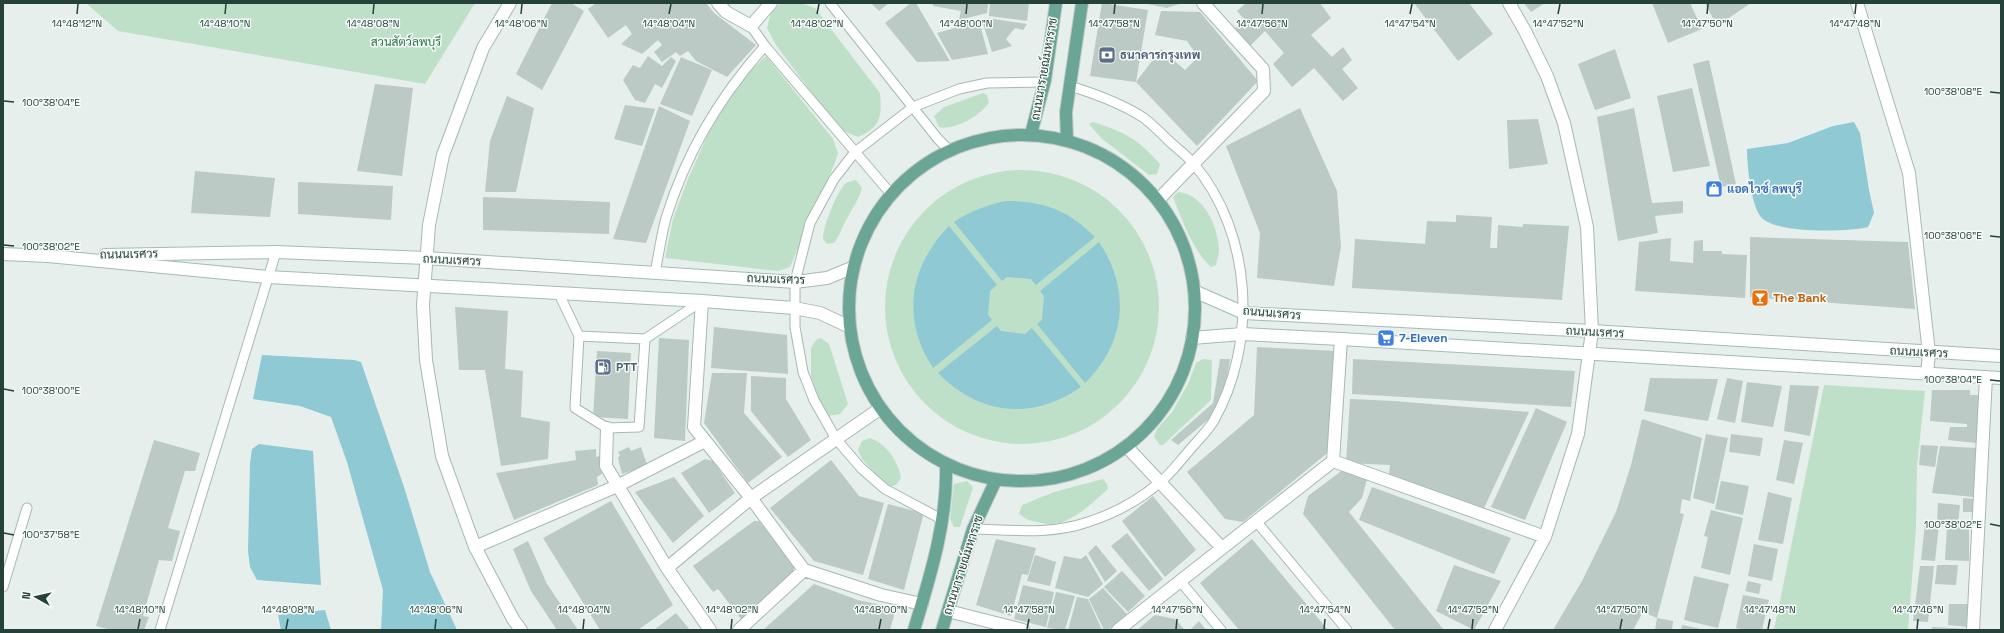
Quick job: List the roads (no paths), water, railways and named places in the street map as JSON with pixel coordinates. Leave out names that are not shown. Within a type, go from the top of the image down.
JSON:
[{"type":"main road","name":"ถนนนารายณ์มหาราช","points":[[1032,134],[1044,82],[1056,3]]},
{"type":"main road","points":[[1067,140],[1066,112],[1082,3]]},
{"type":"main road","points":[[1032,134],[1067,140],[1093,149],[1117,162],[1139,179],[1158,200],[1178,234],[1188,258],[1194,291],[1195,314],[1192,338],[1182,374],[1164,407],[1140,435],[1109,458],[1073,474],[1035,482],[996,480],[970,474],[946,464],[921,450],[899,431],[881,408],[860,370],[850,327],[849,297],[854,267],[868,228],[891,194],[918,169],[949,150],[983,139],[1003,135],[1032,134]]},
{"type":"main road","points":[[914,630],[943,520],[947,489],[946,464]]},
{"type":"main road","name":"ถนนนารายณ์มหาราช","points":[[942,630],[973,529],[996,480]]},
{"type":"street","points":[[510,3],[483,48],[443,155],[429,225],[424,287],[426,360],[442,456],[475,547],[513,619],[521,630]]},
{"type":"street","points":[[718,3],[726,12],[751,26],[771,3]]},
{"type":"street","points":[[1158,200],[1264,91],[1263,69],[1203,3]]},
{"type":"street","points":[[1494,630],[1545,537],[1578,434],[1592,331],[1587,227],[1564,123],[1547,76],[1525,31],[1509,3]]},
{"type":"street","points":[[1857,3],[1909,173],[1929,353],[1927,374]]},
{"type":"street","name":"ถนนนเรศวร","points":[[48,256],[276,252],[426,258],[795,282],[827,278],[854,267]]},
{"type":"street","name":"ถนนนเรศวร","points":[[3,254],[48,256],[268,278],[702,301],[794,308],[820,313],[850,327]]},
{"type":"street","name":"ถนนนเรศวร","points":[[1194,291],[1244,313],[1592,331],[1929,353],[2001,356]]},
{"type":"street","points":[[702,301],[694,427],[751,498],[804,570],[881,595],[922,604]]},
{"type":"street","name":"ถนนนเรศวร","points":[[1192,338],[1242,334],[1590,352],[2001,378]]},
{"type":"street","points":[[1118,630],[1333,461],[1341,339]]},
{"type":"street","points":[[1973,630],[1986,377]]},
{"type":"street","points":[[667,568],[751,498],[881,408]]},
{"type":"street","points":[[607,428],[606,466],[667,568],[710,630]]},
{"type":"street","points":[[475,547],[617,486],[705,441]]},
{"type":"street","points":[[1126,446],[1222,548]]},
{"type":"street","points":[[1333,461],[1545,537]]},
{"type":"street","points":[[739,630],[804,570]]},
{"type":"street","points":[[948,611],[1023,630]]},
{"type":"lane","points":[[830,3],[938,139],[949,150]]},
{"type":"lane","points":[[751,26],[765,46],[891,194]]},
{"type":"lane","points":[[655,272],[666,219],[685,168],[706,125],[740,74],[765,46]]},
{"type":"lane","points":[[943,520],[885,489],[861,468],[836,439],[814,400],[803,372],[795,327],[795,282],[810,223],[834,179],[855,152],[913,107],[959,89],[987,83],[1044,82]]},
{"type":"lane","points":[[973,529],[1044,532],[1064,529],[1088,522],[1126,506],[1160,483],[1212,424],[1230,387],[1240,351],[1244,313],[1237,249],[1224,214],[1208,184],[1193,163],[1146,120],[1116,102],[1070,86]]},
{"type":"lane","points":[[160,630],[276,252]]},
{"type":"lane","points":[[559,294],[579,336],[575,408],[607,428],[640,428],[645,338]]},
{"type":"lane","points":[[579,336],[645,338],[702,301]]},
{"type":"lane","points":[[3,587],[27,508]]},
{"type":"lane","points":[[1256,521],[1347,630]]},
{"type":"lane","points":[[1181,582],[1221,630]]},
{"type":"water","points":[[1854,122],[1860,133],[1874,213],[1868,227],[1829,231],[1796,229],[1769,223],[1761,217],[1752,194],[1747,149],[1788,143],[1833,126]]},
{"type":"water","points":[[1006,201],[1020,201],[1044,205],[1055,209],[1075,220],[1095,237],[1036,285],[1031,279],[1007,277],[1002,281],[954,222],[979,209]]},
{"type":"water","points":[[949,226],[997,285],[990,291],[988,315],[992,320],[933,368],[923,350],[916,331],[913,312],[914,294],[918,276],[925,259]]},
{"type":"water","points":[[1099,242],[1109,260],[1116,279],[1119,297],[1119,316],[1116,333],[1109,351],[1099,367],[1085,383],[1037,324],[1042,320],[1044,296],[1040,291]]},
{"type":"water","points":[[997,326],[1001,331],[1025,334],[1032,328],[1081,387],[1062,398],[1044,405],[1025,409],[1006,408],[988,405],[971,398],[954,387],[938,373]]},
{"type":"water","points":[[262,355],[354,360],[361,362],[404,487],[430,572],[457,630],[381,630],[383,590],[347,462],[331,417],[300,406],[253,399]]},
{"type":"water","points":[[259,444],[313,451],[321,585],[257,580],[250,567],[248,551],[250,463],[252,449]]},
{"type":"water","points":[[325,610],[331,630],[281,630],[278,615]]},
{"type":"place","name":"ธนาคารกรุงเทพ","points":[[1107,55]]},
{"type":"place","name":"แอดไวซ์ ลพบุรี","points":[[1714,189]]},
{"type":"place","name":"The Bank","points":[[1760,298]]},
{"type":"place","name":"7-Eleven","points":[[1386,338]]},
{"type":"place","name":"PTT","points":[[603,367]]},
{"type":"park label","name":"สวนสัตว์ลพบุรี","points":[[406,42]]}]
